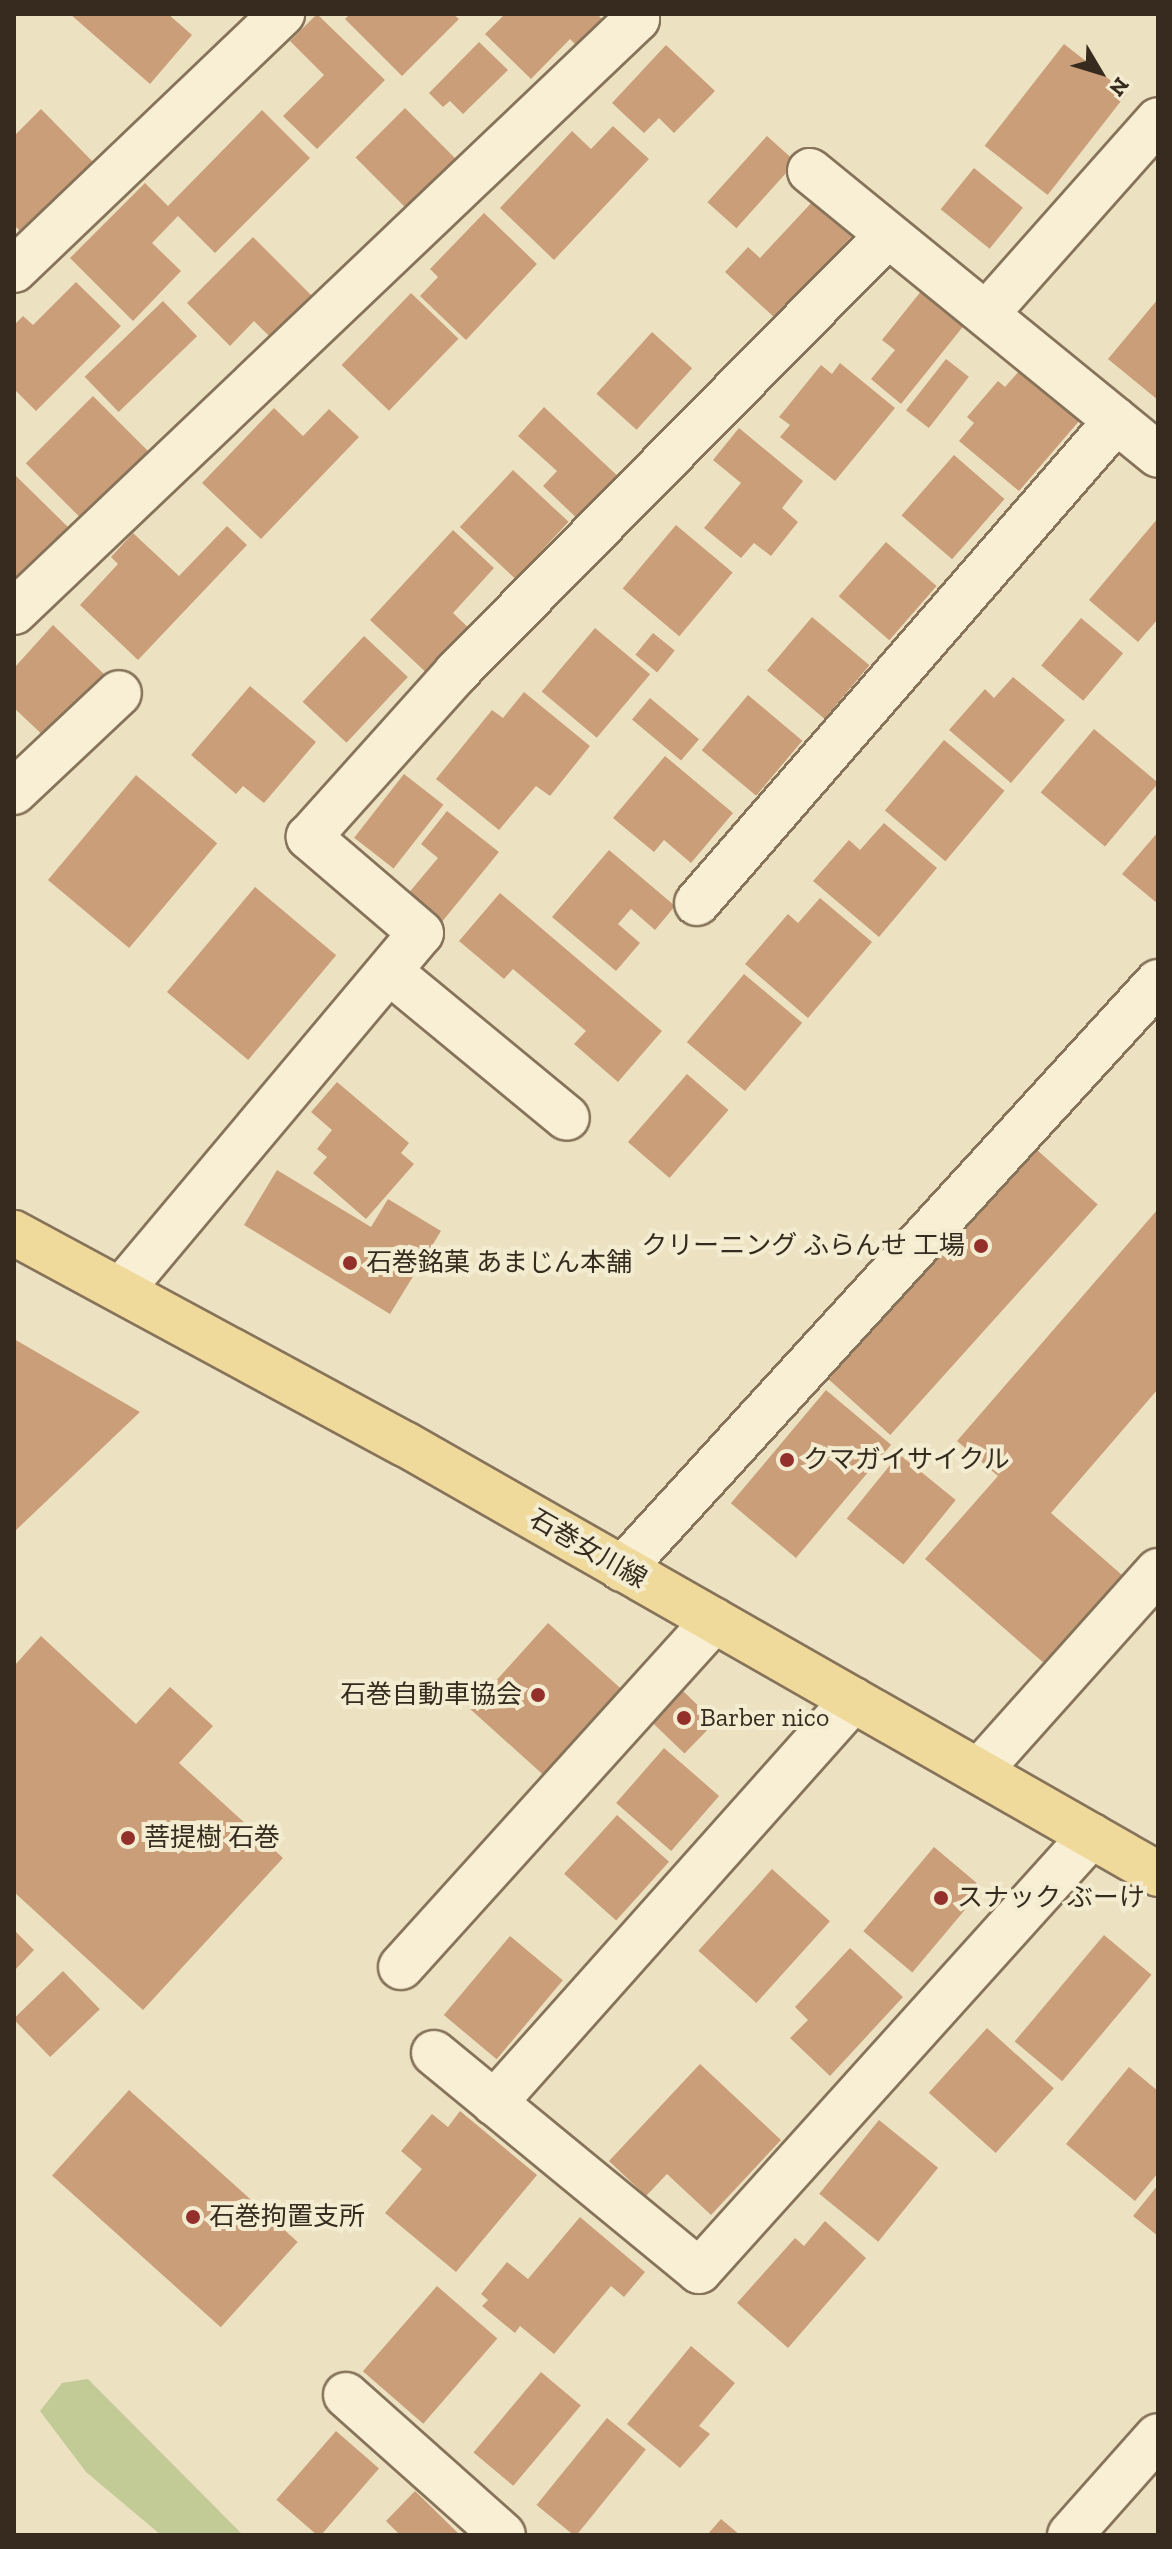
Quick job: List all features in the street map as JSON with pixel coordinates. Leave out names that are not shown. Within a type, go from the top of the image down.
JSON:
[{"type":"main road","name":"石巻女川線","points":[[14,1233],[622,1569],[1158,1874]]},
{"type":"street","points":[[14,270],[282,14]]},
{"type":"street","points":[[14,612],[637,19],[632,14]]},
{"type":"street","points":[[986,314],[1158,120]]},
{"type":"street","points":[[810,171],[1158,455]]},
{"type":"street","points":[[121,1290],[421,933],[309,837],[456,673],[888,235]]},
{"type":"street","points":[[697,903],[1116,421]]},
{"type":"street","points":[[14,792],[119,693]]},
{"type":"street","points":[[390,972],[567,1118]]},
{"type":"street","points":[[622,1569],[1158,982]]},
{"type":"street","points":[[980,1770],[1158,1571]]},
{"type":"street","points":[[401,1967],[714,1621]]},
{"type":"street","points":[[494,2103],[853,1700]]},
{"type":"street","points":[[434,2053],[699,2271],[1091,1836]]},
{"type":"street","points":[[346,2395],[503,2535]]},
{"type":"street","points":[[1079,2532],[1158,2436]]},
{"type":"green space","points":[[88,2379],[243,2535],[161,2535],[86,2472],[40,2411],[62,2383]]},
{"type":"building","points":[[70,14],[168,14],[192,35],[150,84]]},
{"type":"building","points":[[317,14],[385,80],[317,149],[283,116],[324,75],[290,41]]},
{"type":"building","points":[[350,14],[453,14],[459,19],[402,76],[345,19]]},
{"type":"building","points":[[505,14],[597,14],[603,20],[577,46],[570,39],[531,79],[485,34]]},
{"type":"building","points":[[479,42],[508,70],[463,114],[450,101],[443,107],[429,93]]},
{"type":"building","points":[[1064,44],[1127,93],[1048,195],[985,146]]},
{"type":"building","points":[[666,45],[715,91],[674,133],[659,118],[644,133],[612,103]]},
{"type":"building","points":[[405,108],[456,159],[406,208],[356,157]]},
{"type":"building","points":[[41,109],[95,164],[24,235],[14,225],[14,136]]},
{"type":"building","points":[[262,110],[310,158],[215,253],[178,216],[152,243],[181,271],[133,321],[70,258],[145,183],[168,206]]},
{"type":"building","points":[[613,126],[649,159],[554,260],[500,208],[572,131],[591,149]]},
{"type":"building","points":[[767,136],[796,162],[736,228],[707,202]]},
{"type":"building","points":[[974,168],[1023,208],[990,249],[941,209]]},
{"type":"building","points":[[814,200],[852,236],[775,318],[725,272],[748,247],[760,258]]},
{"type":"building","points":[[484,213],[537,264],[466,340],[420,296],[438,277],[430,269]]},
{"type":"building","points":[[253,237],[317,301],[276,343],[254,321],[230,346],[187,303]]},
{"type":"building","points":[[76,282],[121,326],[36,411],[14,389],[14,325],[23,316],[33,325]]},
{"type":"building","points":[[922,290],[965,324],[901,404],[871,379],[895,350],[882,340]]},
{"type":"building","points":[[411,293],[458,339],[389,411],[342,365]]},
{"type":"building","points":[[1158,299],[1158,400],[1108,359]]},
{"type":"building","points":[[163,301],[197,336],[119,412],[85,377]]},
{"type":"building","points":[[652,332],[692,368],[637,430],[596,394]]},
{"type":"building","points":[[946,359],[969,377],[929,428],[906,410]]},
{"type":"building","points":[[840,363],[895,408],[835,481],[780,437],[790,425],[779,417],[821,365],[832,374]]},
{"type":"building","points":[[1026,363],[1086,413],[1019,491],[959,441],[974,423],[967,417],[998,381],[1005,387]]},
{"type":"building","points":[[93,396],[150,453],[83,520],[26,463]]},
{"type":"building","points":[[544,407],[623,481],[583,524],[543,486],[557,471],[518,436]]},
{"type":"building","points":[[274,408],[303,436],[329,409],[359,437],[261,539],[202,483]]},
{"type":"building","points":[[739,428],[803,481],[782,508],[798,522],[771,556],[754,543],[741,558],[704,528],[741,483],[713,460]]},
{"type":"building","points":[[954,455],[1005,499],[952,559],[902,515]]},
{"type":"building","points":[[513,470],[569,522],[515,579],[460,527]]},
{"type":"building","points":[[14,474],[68,527],[14,582]]},
{"type":"building","points":[[1158,518],[1158,619],[1138,642],[1089,600]]},
{"type":"building","points":[[676,525],[733,573],[679,636],[623,589]]},
{"type":"building","points":[[227,526],[247,545],[138,660],[80,605],[118,564],[111,557],[133,533],[179,576]]},
{"type":"building","points":[[453,530],[494,568],[453,613],[473,632],[431,677],[370,620]]},
{"type":"building","points":[[886,542],[937,586],[889,640],[839,596]]},
{"type":"building","points":[[812,617],[869,665],[824,719],[767,671]]},
{"type":"building","points":[[1081,618],[1123,653],[1083,701],[1041,665]]},
{"type":"building","points":[[53,625],[107,677],[47,739],[14,708],[14,668]]},
{"type":"building","points":[[595,628],[650,674],[597,738],[542,692]]},
{"type":"building","points":[[653,633],[675,651],[657,672],[635,655]]},
{"type":"building","points":[[364,636],[408,677],[347,743],[303,702]]},
{"type":"building","points":[[1013,677],[1065,720],[1011,783],[949,730],[985,689],[994,698]]},
{"type":"building","points":[[250,686],[316,742],[264,803],[243,786],[236,794],[191,755]]},
{"type":"building","points":[[524,692],[590,746],[550,796],[536,786],[499,830],[436,779],[492,710],[503,718]]},
{"type":"building","points":[[748,695],[802,741],[756,796],[702,750]]},
{"type":"building","points":[[650,698],[699,739],[681,761],[632,719]]},
{"type":"building","points":[[1094,729],[1158,783],[1105,847],[1041,793]]},
{"type":"building","points":[[944,740],[1005,791],[945,861],[885,810]]},
{"type":"building","points":[[665,756],[733,813],[691,863],[664,840],[654,852],[613,818]]},
{"type":"building","points":[[404,774],[443,805],[394,869],[354,838]]},
{"type":"building","points":[[136,775],[217,843],[129,948],[48,880]]},
{"type":"building","points":[[447,811],[499,852],[441,923],[407,895],[438,858],[421,844]]},
{"type":"building","points":[[884,823],[937,868],[879,937],[813,881],[849,840],[860,850]]},
{"type":"building","points":[[1158,832],[1158,904],[1122,874]]},
{"type":"building","points":[[609,850],[675,906],[655,930],[631,909],[618,924],[640,943],[616,971],[552,917]]},
{"type":"building","points":[[255,887],[336,955],[248,1060],[167,992]]},
{"type":"building","points":[[500,893],[662,1031],[618,1082],[574,1044],[586,1031],[513,969],[504,979],[459,941]]},
{"type":"building","points":[[820,898],[872,942],[808,1018],[745,964],[788,914],[798,923]]},
{"type":"building","points":[[744,974],[802,1023],[745,1091],[687,1042]]},
{"type":"building","points":[[687,1074],[729,1110],[669,1178],[628,1142]]},
{"type":"building","points":[[337,1082],[409,1143],[401,1153],[414,1164],[366,1219],[313,1173],[327,1157],[317,1149],[332,1130],[311,1112]]},
{"type":"building","points":[[1036,1149],[1098,1205],[890,1435],[829,1379]]},
{"type":"building","points":[[277,1170],[371,1227],[388,1199],[441,1231],[390,1314],[244,1225]]},
{"type":"building","points":[[1158,1209],[1158,1389],[1051,1513],[1122,1575],[1045,1664],[925,1559],[998,1476],[957,1441]]},
{"type":"building","points":[[14,1339],[140,1412],[14,1532]]},
{"type":"building","points":[[826,1390],[891,1445],[796,1558],[731,1503]]},
{"type":"building","points":[[899,1454],[956,1500],[903,1564],[847,1519]]},
{"type":"building","points":[[548,1623],[626,1693],[548,1779],[470,1709]]},
{"type":"building","points":[[41,1636],[136,1724],[170,1687],[213,1726],[179,1763],[283,1858],[143,2010],[14,1892],[14,1666]]},
{"type":"building","points":[[682,1690],[715,1722],[685,1754],[651,1722]]},
{"type":"building","points":[[664,1748],[719,1796],[671,1851],[616,1803]]},
{"type":"building","points":[[617,1815],[669,1862],[616,1921],[564,1874]]},
{"type":"building","points":[[934,1847],[983,1888],[912,1972],[863,1931]]},
{"type":"building","points":[[772,1869],[830,1921],[756,2003],[698,1951]]},
{"type":"building","points":[[14,1930],[34,1950],[14,1971]]},
{"type":"building","points":[[1104,1935],[1151,1975],[1062,2081],[1015,2041]]},
{"type":"building","points":[[510,1936],[563,1980],[497,2059],[444,2015]]},
{"type":"building","points":[[850,1948],[903,1997],[830,2076],[790,2038],[808,2020],[795,2007]]},
{"type":"building","points":[[63,1971],[100,2009],[50,2057],[14,2018]]},
{"type":"building","points":[[987,2028],[1054,2088],[996,2153],[929,2093]]},
{"type":"building","points":[[700,2064],[781,2140],[711,2215],[667,2174],[646,2196],[609,2161]]},
{"type":"building","points":[[1129,2067],[1158,2091],[1158,2173],[1135,2201],[1066,2144]]},
{"type":"building","points":[[129,2090],[298,2242],[221,2327],[52,2175]]},
{"type":"building","points":[[460,2111],[537,2175],[456,2272],[385,2213],[422,2169],[401,2151],[432,2114],[448,2127]]},
{"type":"building","points":[[879,2120],[938,2168],[878,2242],[819,2194]]},
{"type":"building","points":[[1158,2185],[1158,2236],[1133,2216]]},
{"type":"building","points":[[580,2217],[645,2272],[624,2297],[611,2286],[554,2354],[520,2326],[515,2333],[482,2306],[488,2300],[481,2294],[507,2262],[528,2279]]},
{"type":"building","points":[[825,2221],[866,2258],[788,2348],[737,2303],[795,2238],[804,2246]]},
{"type":"building","points":[[437,2286],[497,2338],[423,2424],[363,2371]]},
{"type":"building","points":[[691,2346],[735,2383],[699,2426],[710,2434],[680,2468],[627,2424]]},
{"type":"building","points":[[541,2372],[581,2405],[513,2486],[474,2452]]},
{"type":"building","points":[[607,2418],[646,2449],[577,2535],[537,2505]]},
{"type":"building","points":[[336,2431],[379,2468],[321,2535],[317,2535],[276,2500]]},
{"type":"building","points":[[415,2491],[460,2535],[400,2535],[386,2521]]},
{"type":"building","points":[[721,2519],[740,2535],[707,2535]]},
{"type":"place","name":"クリーニング ふらんせ 工場","points":[[981,1246]]},
{"type":"place","name":"石巻銘菓 あまじん本舗","points":[[350,1263]]},
{"type":"place","name":"クマガイサイクル","points":[[787,1460]]},
{"type":"place","name":"石巻自動車協会","points":[[538,1695]]},
{"type":"place","name":"Barber nico","points":[[684,1718]]},
{"type":"place","name":"菩提樹 石巻","points":[[128,1838]]},
{"type":"place","name":"スナック ぶーけ","points":[[941,1898]]},
{"type":"place","name":"石巻拘置支所","points":[[193,2217]]}]
